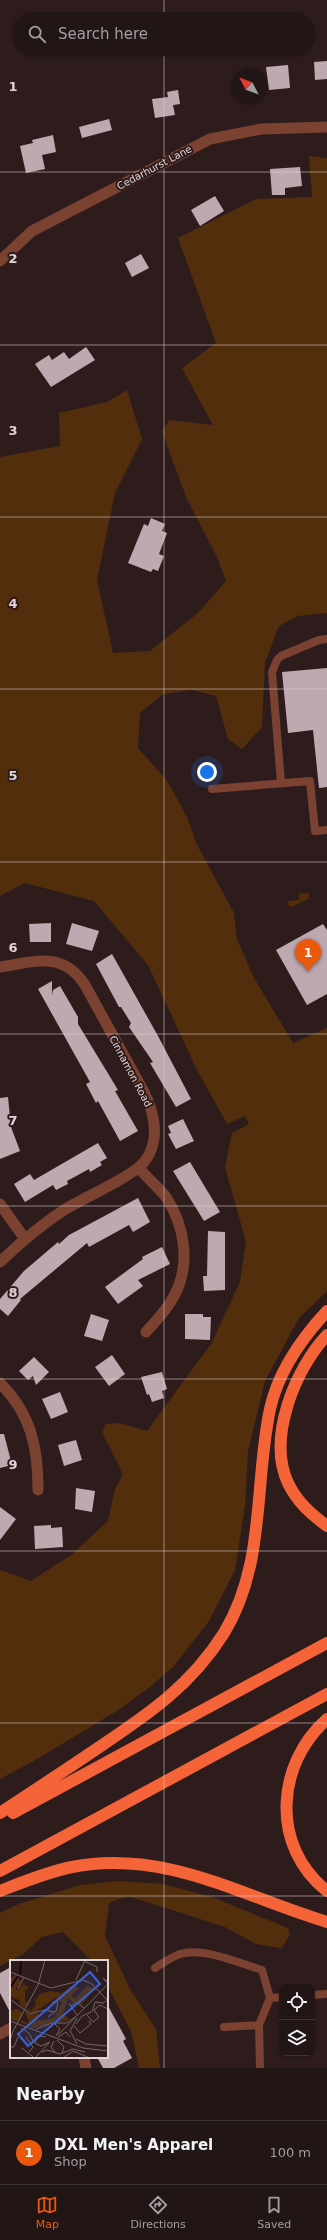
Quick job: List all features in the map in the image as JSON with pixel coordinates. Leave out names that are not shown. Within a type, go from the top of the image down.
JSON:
[{"type":"highway","points":[[0,1814],[149,1714],[176,1692],[209,1655],[224,1632],[236,1609],[253,1553],[258,1529],[270,1409],[291,1357],[304,1337],[327,1312]]},
{"type":"highway","points":[[327,1335],[311,1356],[296,1380],[284,1424],[282,1443],[283,1463],[288,1482],[297,1498],[310,1513],[327,1526]]},
{"type":"highway","points":[[0,1820],[327,1644]]},
{"type":"highway","points":[[0,1871],[327,1694]]},
{"type":"highway","points":[[327,1719],[310,1735],[298,1753],[290,1774],[286,1800],[288,1825],[295,1848],[307,1870],[327,1891]]},
{"type":"highway","points":[[0,1891],[42,1875],[73,1867],[105,1863],[143,1864],[170,1868],[204,1877],[327,1922]]},
{"type":"street","name":"Cedarhurst Lane","points":[[0,261],[32,230],[210,139],[261,129],[327,127]]},
{"type":"street","name":"Cinnamon Road","points":[[0,967],[56,961],[72,969],[81,979],[145,1094],[153,1112],[155,1128],[153,1142],[148,1156],[139,1168],[64,1210],[25,1239],[0,1262]]},
{"type":"street","points":[[139,1168],[170,1205],[178,1219],[185,1254],[181,1280],[175,1295],[166,1309],[146,1332]]},
{"type":"street","points":[[0,1204],[25,1239]]},
{"type":"street","points":[[0,1383],[19,1406],[28,1423],[38,1469],[38,1490]]},
{"type":"street","points":[[0,2034],[10,2029]]},
{"type":"street","points":[[84,2058],[86,2068]]},
{"type":"lane","points":[[281,783],[272,672],[277,660],[281,656],[319,640],[327,639]]},
{"type":"lane","points":[[212,789],[310,781],[315,831],[327,830]]},
{"type":"lane","points":[[155,1968],[178,1955],[190,1952],[203,1953],[262,1970],[270,1998],[259,2025],[260,2068]]},
{"type":"lane","points":[[315,1995],[327,1994]]},
{"type":"lane","points":[[270,1998],[279,1997]]},
{"type":"lane","points":[[224,2027],[259,2025]]},
{"type":"shaded area","points":[[309,156],[327,158],[327,613],[298,616],[279,626],[265,662],[262,727],[242,749],[228,739],[216,696],[192,690],[163,694],[140,713],[138,748],[168,782],[188,819],[196,843],[234,913],[237,939],[254,978],[293,1043],[327,1028],[327,1291],[299,1318],[265,1381],[248,1451],[245,1506],[235,1570],[209,1621],[173,1667],[151,1686],[120,1709],[39,1758],[0,1779],[0,1570],[31,1581],[71,1555],[108,1521],[115,1489],[123,1474],[102,1432],[106,1424],[119,1423],[147,1431],[211,1344],[240,1282],[246,1242],[225,1167],[232,1133],[249,1124],[245,1116],[227,1124],[197,1070],[148,965],[94,901],[25,883],[0,896],[0,457],[60,446],[59,413],[107,402],[127,390],[142,439],[115,493],[97,580],[113,653],[150,651],[198,613],[226,581],[217,557],[187,499],[162,432],[169,420],[213,425],[182,368],[216,343],[178,238],[256,199],[312,197]]},
{"type":"shaded area","points":[[309,893],[308,899],[291,907],[287,904],[289,901],[299,900],[299,894]]},
{"type":"shaded area","points":[[118,1881],[163,1884],[212,1897],[288,1928],[290,1934],[282,1948],[256,1944],[225,1927],[131,1897],[118,1899],[109,1903],[105,1936],[131,1991],[156,2029],[160,2068],[139,2068],[131,2031],[108,1987],[108,1960],[91,1960],[63,1932],[42,1937],[23,1954],[0,1966],[0,1913],[19,1904],[80,1885]]},
{"type":"building","points":[[327,61],[327,79],[315,80],[314,62]]},
{"type":"building","points":[[288,65],[290,88],[269,90],[266,67]]},
{"type":"building","points":[[178,90],[180,104],[173,105],[175,115],[155,118],[152,99],[168,97],[167,92]]},
{"type":"building","points":[[109,119],[112,130],[82,138],[79,127]]},
{"type":"building","points":[[53,135],[56,152],[42,155],[45,169],[26,173],[20,146],[33,143],[32,140]]},
{"type":"building","points":[[300,167],[302,186],[285,188],[285,195],[272,195],[270,169]]},
{"type":"building","points":[[215,196],[224,211],[200,226],[191,210]]},
{"type":"building","points":[[141,254],[149,268],[132,277],[125,263]]},
{"type":"building","points":[[86,347],[95,360],[51,387],[35,364],[49,355],[52,360],[64,352],[69,359]]},
{"type":"building","points":[[151,518],[165,524],[162,531],[167,533],[159,554],[164,556],[158,571],[153,569],[151,572],[128,563],[144,524],[148,526]]},
{"type":"building","points":[[327,668],[327,787],[319,788],[313,730],[288,733],[282,672]]},
{"type":"building","points":[[51,923],[51,942],[30,942],[29,924]]},
{"type":"building","points":[[72,923],[99,931],[92,951],[66,944]]},
{"type":"building","points":[[323,924],[327,930],[327,994],[307,1005],[276,950]]},
{"type":"building","points":[[112,954],[191,1099],[176,1107],[150,1063],[153,1062],[129,1027],[131,1023],[121,1007],[119,1007],[96,964]]},
{"type":"building","points":[[52,981],[52,995],[53,990],[60,986],[78,1017],[78,1024],[118,1090],[115,1091],[138,1131],[120,1141],[98,1101],[96,1103],[86,1084],[90,1082],[38,989]]},
{"type":"building","points":[[8,1097],[11,1127],[20,1151],[0,1159],[0,1098]]},
{"type":"building","points":[[183,1119],[194,1141],[176,1149],[168,1134],[171,1133],[168,1126]]},
{"type":"building","points":[[98,1143],[107,1158],[100,1162],[102,1165],[90,1172],[89,1169],[67,1181],[68,1184],[56,1190],[53,1185],[25,1202],[14,1184],[30,1174],[34,1180]]},
{"type":"building","points":[[190,1162],[220,1212],[204,1221],[173,1171]]},
{"type":"building","points":[[138,1198],[150,1222],[133,1232],[129,1225],[89,1247],[87,1243],[20,1299],[21,1300],[8,1316],[0,1309],[0,1299],[24,1271],[58,1242],[59,1244],[69,1235]]},
{"type":"building","points":[[208,1231],[225,1232],[225,1290],[204,1291],[203,1276],[207,1276]]},
{"type":"building","points":[[162,1247],[170,1264],[138,1280],[143,1286],[118,1304],[105,1287],[143,1259],[142,1257]]},
{"type":"building","points":[[91,1314],[109,1320],[102,1341],[84,1336]]},
{"type":"building","points":[[185,1314],[203,1314],[203,1317],[211,1317],[210,1340],[185,1339]]},
{"type":"building","points":[[112,1355],[125,1374],[109,1386],[95,1367]]},
{"type":"building","points":[[34,1357],[49,1372],[36,1385],[33,1376],[28,1380],[19,1371]]},
{"type":"building","points":[[162,1372],[167,1389],[162,1391],[164,1398],[152,1402],[149,1394],[147,1395],[141,1377]]},
{"type":"building","points":[[60,1392],[68,1412],[51,1419],[42,1399]]},
{"type":"building","points":[[0,1434],[4,1434],[12,1465],[0,1468]]},
{"type":"building","points":[[76,1440],[82,1460],[64,1466],[58,1445]]},
{"type":"building","points":[[76,1488],[95,1491],[92,1512],[75,1509]]},
{"type":"building","points":[[0,1507],[16,1519],[0,1540]]},
{"type":"building","points":[[51,1525],[51,1528],[62,1527],[63,1547],[35,1549],[34,1526]]},
{"type":"building","points":[[10,1968],[10,2012],[0,1993],[0,1973]]},
{"type":"building","points":[[108,2006],[126,2039],[123,2041],[132,2058],[114,2068],[103,2068],[98,2058],[108,2058]]},
{"type":"place","name":"DXL Men's Apparel","points":[[308,972]]}]
